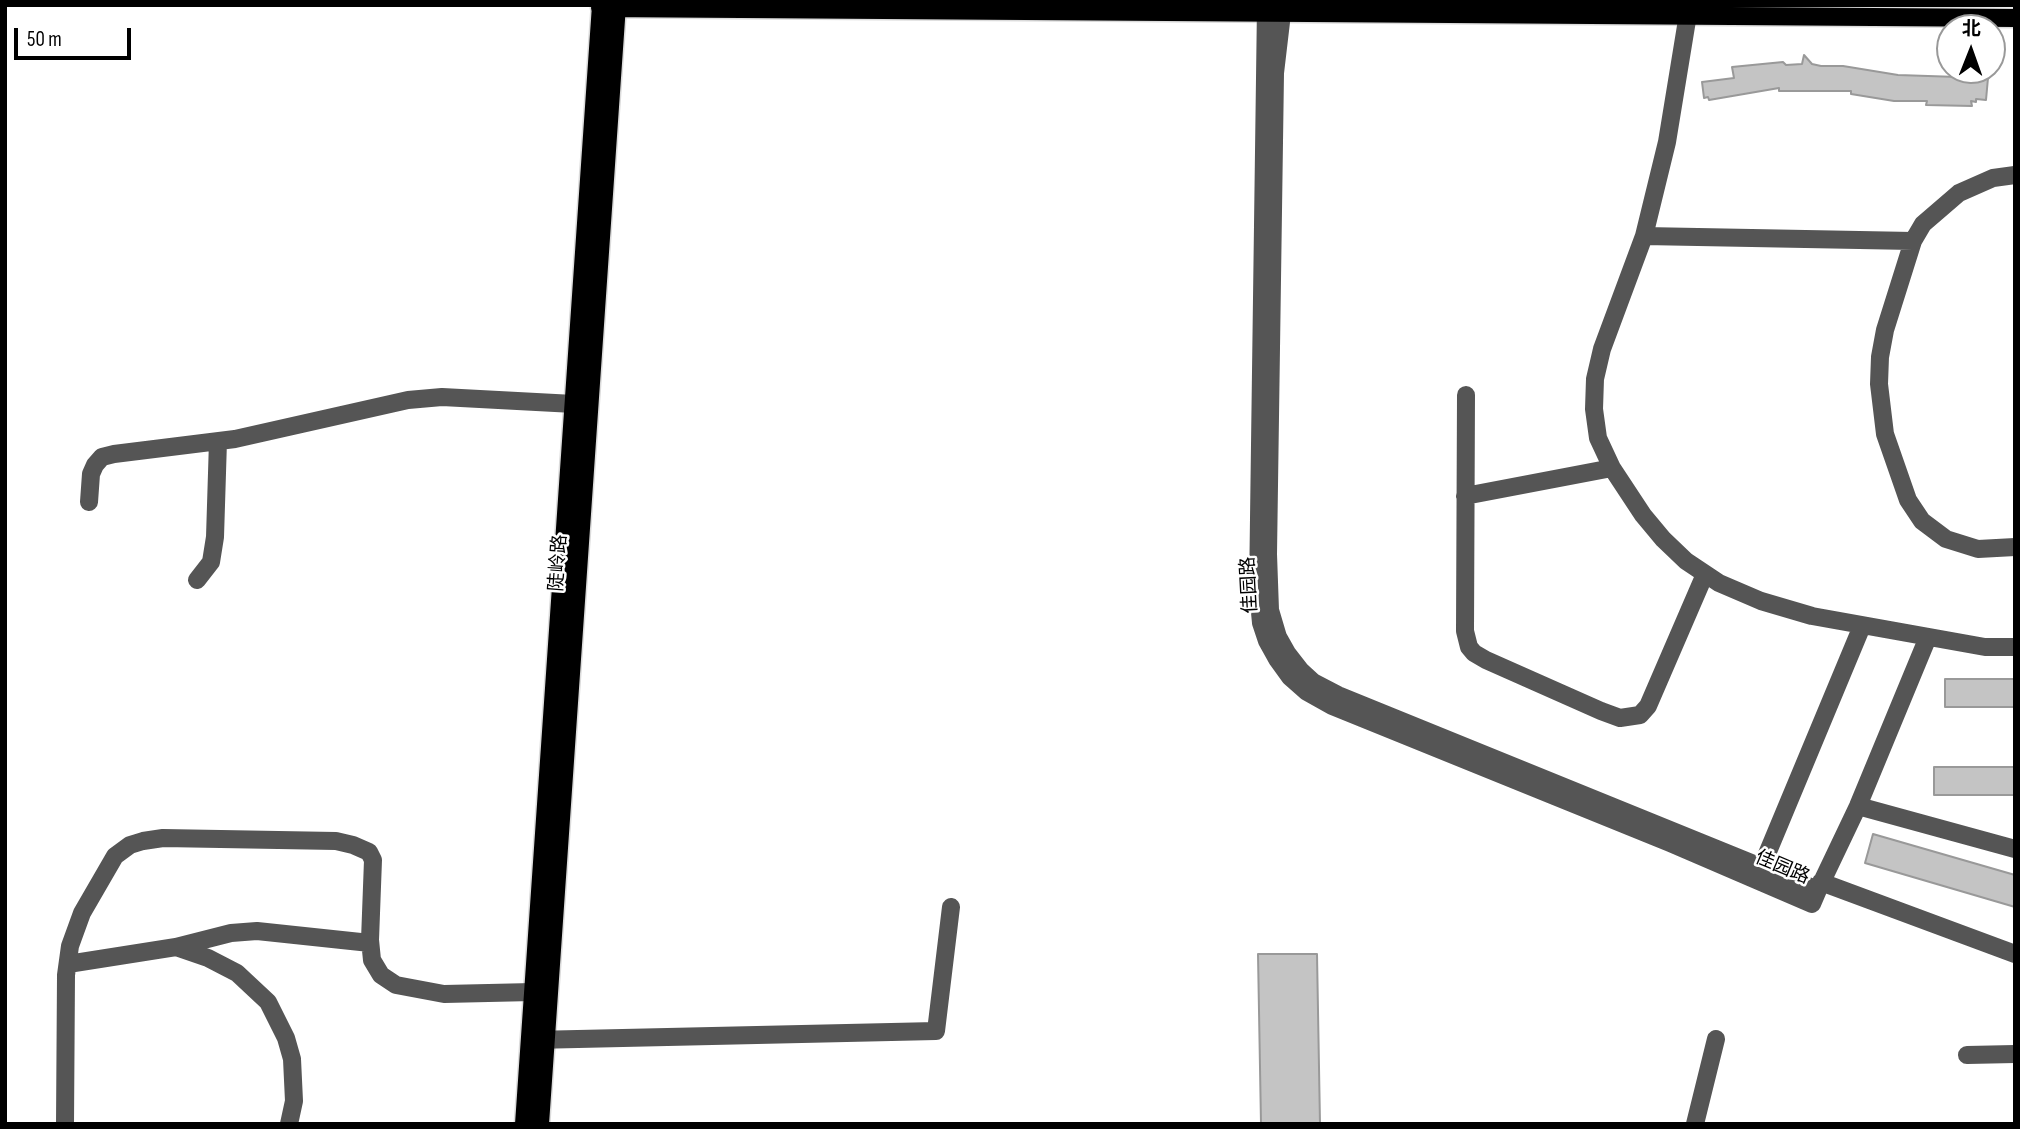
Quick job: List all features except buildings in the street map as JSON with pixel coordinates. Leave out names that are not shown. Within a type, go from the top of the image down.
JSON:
[{"type":"main road","points":[[609,7],[1274,9],[2015,18]]},
{"type":"main road","name":"陡岭路","points":[[540,1124],[538,1040],[533,992],[574,404],[609,7]]},
{"type":"main road","name":"陡岭路","points":[[524,1124],[538,1040],[609,7]]},
{"type":"street","name":"佳园路","points":[[1274,9],[1258,591],[1261,623],[1267,641],[1290,677],[1307,692],[1332,706],[1759,873],[1819,886],[2015,954]]},
{"type":"street","points":[[1688,14],[1668,142],[1644,236],[1602,349],[1595,379],[1594,410],[1598,438],[1612,468],[1643,515],[1663,539],[1686,561],[1719,583],[1761,601],[1812,616],[1985,647],[2015,647]]},
{"type":"street","points":[[2015,175],[1993,178],[1959,193],[1923,224],[1913,241],[1885,330],[1879,384],[1885,435],[1908,500],[1922,522],[1946,539],[1978,549],[2015,547]]},
{"type":"street","points":[[1644,236],[1913,241]]},
{"type":"street","points":[[1466,395],[1465,631],[1469,647],[1486,660],[1620,718],[1640,715],[1648,706],[1705,574]]},
{"type":"street","points":[[89,502],[91,474],[102,457],[218,441],[408,400],[442,397],[574,404]]},
{"type":"street","points":[[197,580],[211,562],[215,537],[218,441]]},
{"type":"street","points":[[1465,496],[1612,468]]},
{"type":"street","points":[[1759,873],[1862,626]]},
{"type":"street","points":[[1819,886],[1858,806],[1928,637]]},
{"type":"street","points":[[1858,806],[2015,849]]},
{"type":"street","points":[[65,1124],[70,946],[82,913],[115,856],[130,845],[163,838],[336,841],[353,845],[369,852],[373,860],[370,943],[372,960],[381,975],[396,985],[444,994],[533,992]]},
{"type":"street","points":[[538,1040],[936,1031],[951,906]]},
{"type":"street","points":[[68,964],[176,947],[230,933],[257,931],[370,943]]},
{"type":"street","points":[[176,947],[208,958],[237,973],[268,1002],[286,1038],[292,1059],[294,1101],[289,1124]]},
{"type":"street","points":[[1695,1124],[1716,1039]]},
{"type":"street","points":[[1967,1055],[2015,1055]]}]
